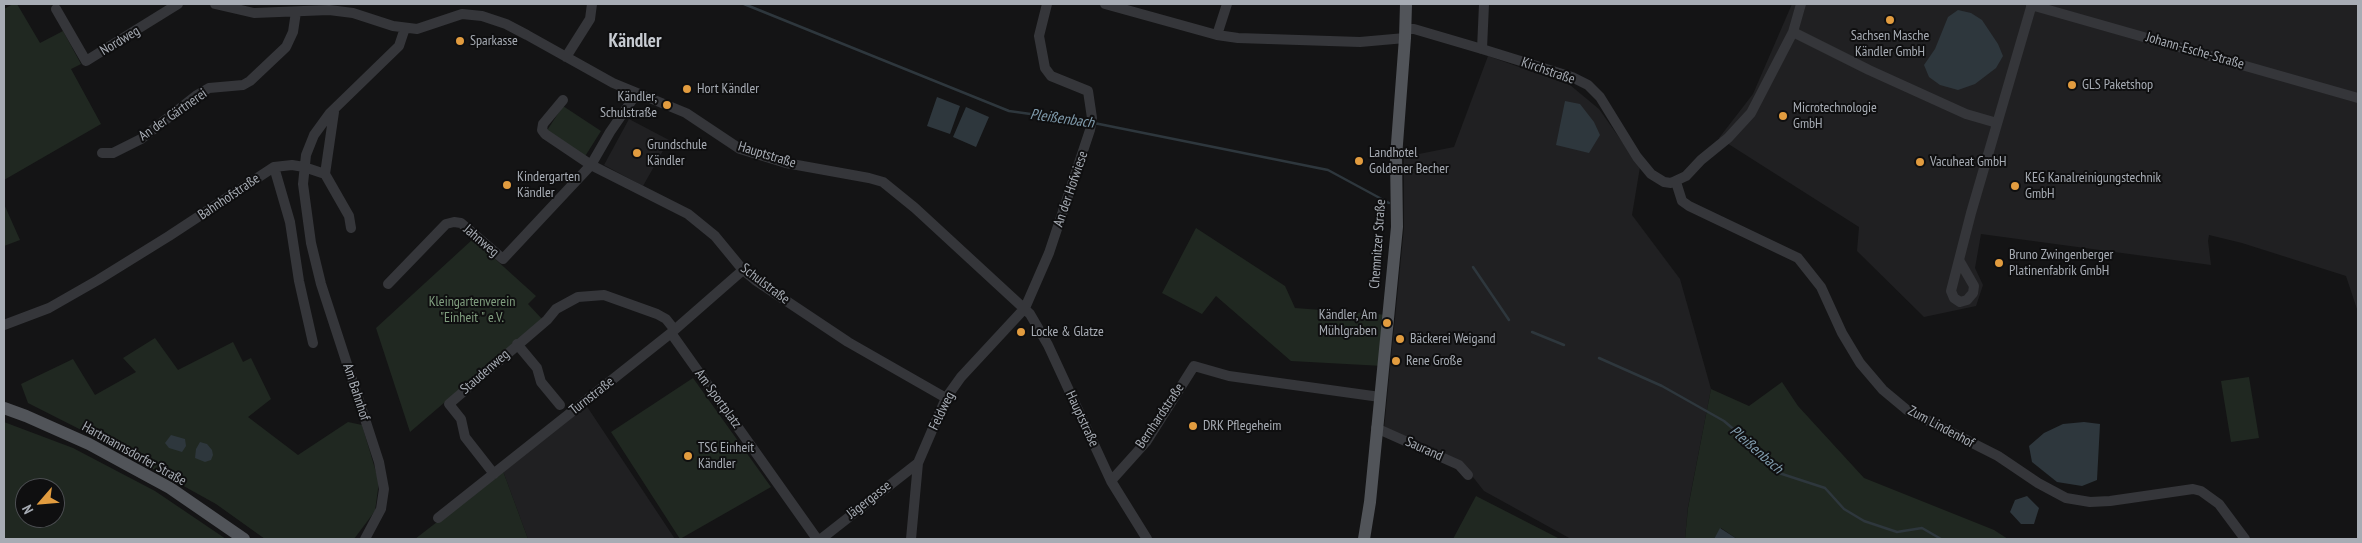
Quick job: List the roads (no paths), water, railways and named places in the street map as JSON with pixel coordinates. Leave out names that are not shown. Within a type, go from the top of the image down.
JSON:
[{"type":"main road","name":"Chemnitzer Straße","points":[[1364,539],[1397,227],[1398,117],[1406,4]]},
{"type":"main road","name":"Hartmannsdorfer Straße","points":[[4,408],[89,444],[170,488],[244,539]]},
{"type":"street","name":"Nordweg","points":[[56,9],[86,61],[178,4]]},
{"type":"street","name":"Hauptstraße","points":[[215,4],[254,13],[329,10],[353,13],[405,28],[426,28],[462,14],[482,16],[506,24],[612,83],[686,113],[729,143],[757,156],[786,164],[883,182],[915,208],[1025,308],[1048,345],[1111,480]]},
{"type":"street","points":[[462,14],[468,4]]},
{"type":"street","points":[[566,57],[590,19],[592,4]]},
{"type":"street","name":"An der Hofwiese","points":[[1025,308],[1049,253],[1090,130],[1092,118],[1088,91],[1051,76],[1045,68],[1039,36],[1047,4]]},
{"type":"street","name":"Kirchstraße","points":[[1105,4],[1217,35],[1315,42],[1360,42],[1405,34],[1414,29],[1572,77],[1588,85],[1600,97],[1637,157],[1651,174],[1664,182],[1676,182]]},
{"type":"street","points":[[1217,35],[1227,4]]},
{"type":"street","points":[[1482,49],[1484,4]]},
{"type":"street","points":[[1676,182],[1686,176],[1701,160],[1728,138],[1751,113],[1793,32],[1801,4]]},
{"type":"street","name":"Johann-Esche-Straße","points":[[1960,260],[1965,226],[2032,5],[2358,98]]},
{"type":"street","name":"An der Gärtnerei","points":[[102,153],[113,153],[141,139],[197,95],[209,88],[242,85],[250,81],[286,47],[293,32],[296,12]]},
{"type":"street","points":[[351,228],[349,216],[324,174],[304,167],[306,155],[314,135],[335,108],[399,46],[405,28]]},
{"type":"street","points":[[2025,29],[2035,32]]},
{"type":"street","points":[[1793,32],[1870,67],[1890,83],[1966,114],[1997,123]]},
{"type":"street","points":[[591,165],[610,132],[637,93]]},
{"type":"street","name":"Schulstraße","points":[[563,100],[543,124],[542,130],[545,134],[591,165],[688,214],[715,236],[743,270],[848,342],[946,398]]},
{"type":"street","points":[[324,174],[335,108]]},
{"type":"street","name":"Bahnhofstraße","points":[[4,325],[49,308],[98,280],[170,236],[274,167],[292,165],[304,167]]},
{"type":"street","name":"Jahnweg","points":[[388,284],[446,224],[454,222],[461,223],[503,258],[591,165]]},
{"type":"street","points":[[274,167],[296,251],[299,281],[313,343]]},
{"type":"street","name":"Am Bahnhof","points":[[304,167],[303,184],[311,243],[321,284],[378,462],[384,489],[382,510],[364,539]]},
{"type":"street","name":"Zum Lindenhof","points":[[1676,182],[1682,201],[1689,206],[1798,258],[1821,288],[1842,333],[1860,363],[1883,390],[1907,410],[1998,456],[2038,483],[2066,498],[2090,502],[2110,501],[2193,489],[2201,491],[2220,504],[2244,539]]},
{"type":"street","points":[[296,251],[311,243]]},
{"type":"street","name":"Turnstraße","points":[[438,518],[672,331],[743,270]]},
{"type":"street","name":"Am Sportplatz","points":[[561,306],[578,297],[604,295],[666,319],[672,331],[817,539]]},
{"type":"street","name":"Staudenweg","points":[[494,474],[465,437],[461,419],[449,404],[561,306]]},
{"type":"street","name":"Feldweg","points":[[911,539],[918,463],[946,398],[962,377],[1025,308]]},
{"type":"street","name":"Staudenweg","points":[[517,344],[537,368],[541,382],[560,405]]},
{"type":"street","name":"Bernhardstraße","points":[[1111,480],[1146,442],[1194,366],[1228,376],[1380,397]]},
{"type":"street","name":"Saurand","points":[[1376,428],[1459,464],[1468,475]]},
{"type":"street","name":"Jägergasse","points":[[821,539],[918,463]]},
{"type":"street","points":[[1111,480],[1147,539]]},
{"type":"waterway","name":"Pleißenbach","points":[[744,4],[1009,111],[1088,122]]},
{"type":"waterway","name":"Pleißenbach","points":[[1094,123],[1328,170],[1389,203]]},
{"type":"waterway","name":"Pleißenbach","points":[[1473,267],[1509,320]]},
{"type":"waterway","name":"Pleißenbach","points":[[1532,332],[1564,345]]},
{"type":"waterway","name":"Pleißenbach","points":[[1599,358],[1662,386],[1724,421],[1771,461],[1779,473],[1825,488],[1844,509],[1864,521],[1897,532],[1922,528],[1941,539]]},
{"type":"place","name":"Sachsen Masche Kändler GmbH","points":[[1890,20]]},
{"type":"place","name":"Sparkasse","points":[[460,41]]},
{"type":"place","name":"GLS Paketshop","points":[[2072,85]]},
{"type":"place","name":"Hort Kändler","points":[[687,89]]},
{"type":"place","name":"Kändler, Schulstraße","points":[[667,105]]},
{"type":"place","name":"Microtechnologie GmbH","points":[[1783,116]]},
{"type":"place","name":"Grundschule Kändler","points":[[637,153]]},
{"type":"place","name":"Landhotel Goldener Becher","points":[[1359,161]]},
{"type":"place","name":"Vacuheat GmbH","points":[[1920,162]]},
{"type":"place","name":"Kindergarten Kändler","points":[[507,185]]},
{"type":"place","name":"KEG Kanalreinigungstechnik GmbH","points":[[2015,186]]},
{"type":"place","name":"Bruno Zwingenberger Platinenfabrik GmbH","points":[[1999,263]]},
{"type":"place","name":"Kändler, Am Mühlgraben","points":[[1387,323]]},
{"type":"place","name":"Locke & Glatze","points":[[1021,332]]},
{"type":"place","name":"Bäckerei Weigand","points":[[1400,339]]},
{"type":"place","name":"Rene Große","points":[[1396,361]]},
{"type":"place","name":"DRK Pflegeheim","points":[[1193,426]]},
{"type":"place","name":"TSG Einheit Kändler","points":[[688,456]]},
{"type":"district","name":"Kändler","points":[[635,42]]},
{"type":"park label","name":"Kleingartenverein \"Einheit \" e.V.","points":[[472,310]]}]
